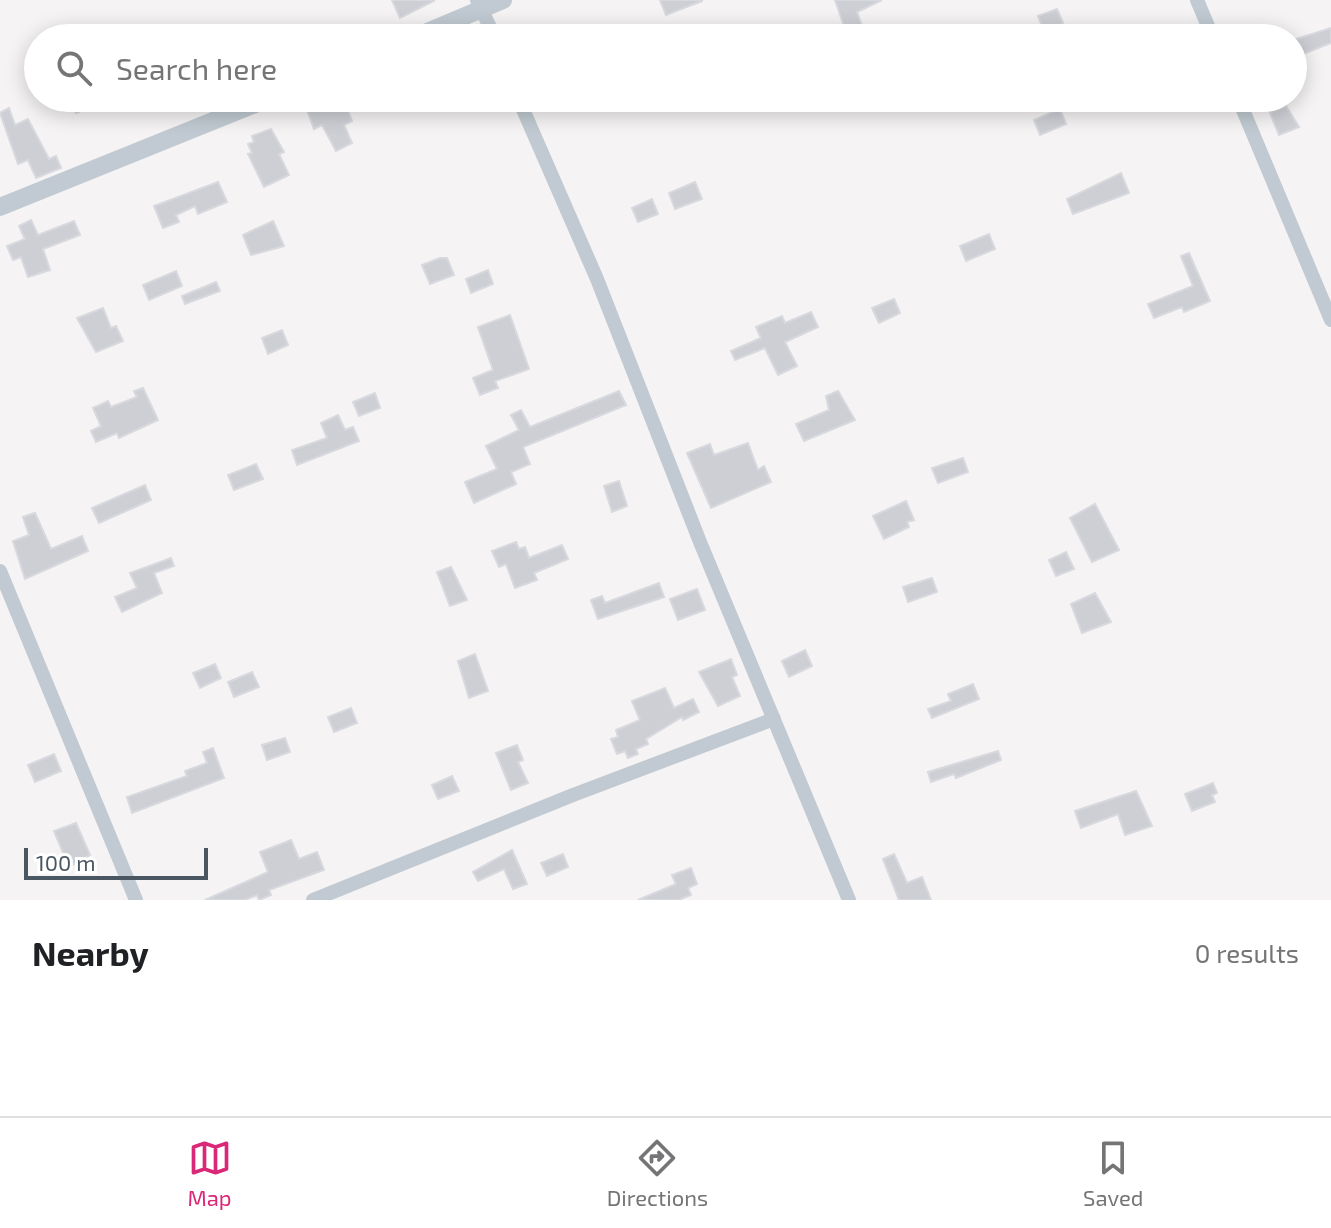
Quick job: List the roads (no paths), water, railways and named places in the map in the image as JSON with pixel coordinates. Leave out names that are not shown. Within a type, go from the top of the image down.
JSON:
[{"type":"street","points":[[440,24],[479,4],[503,0]]},
{"type":"street","points":[[1197,0],[1207,24]]},
{"type":"street","points":[[479,4],[488,24]]},
{"type":"street","points":[[0,207],[235,112]]},
{"type":"street","points":[[524,112],[591,265],[700,542],[849,900]]},
{"type":"street","points":[[1244,112],[1331,320]]},
{"type":"street","points":[[0,571],[136,900]]},
{"type":"street","points":[[313,900],[573,795],[774,719]]}]
